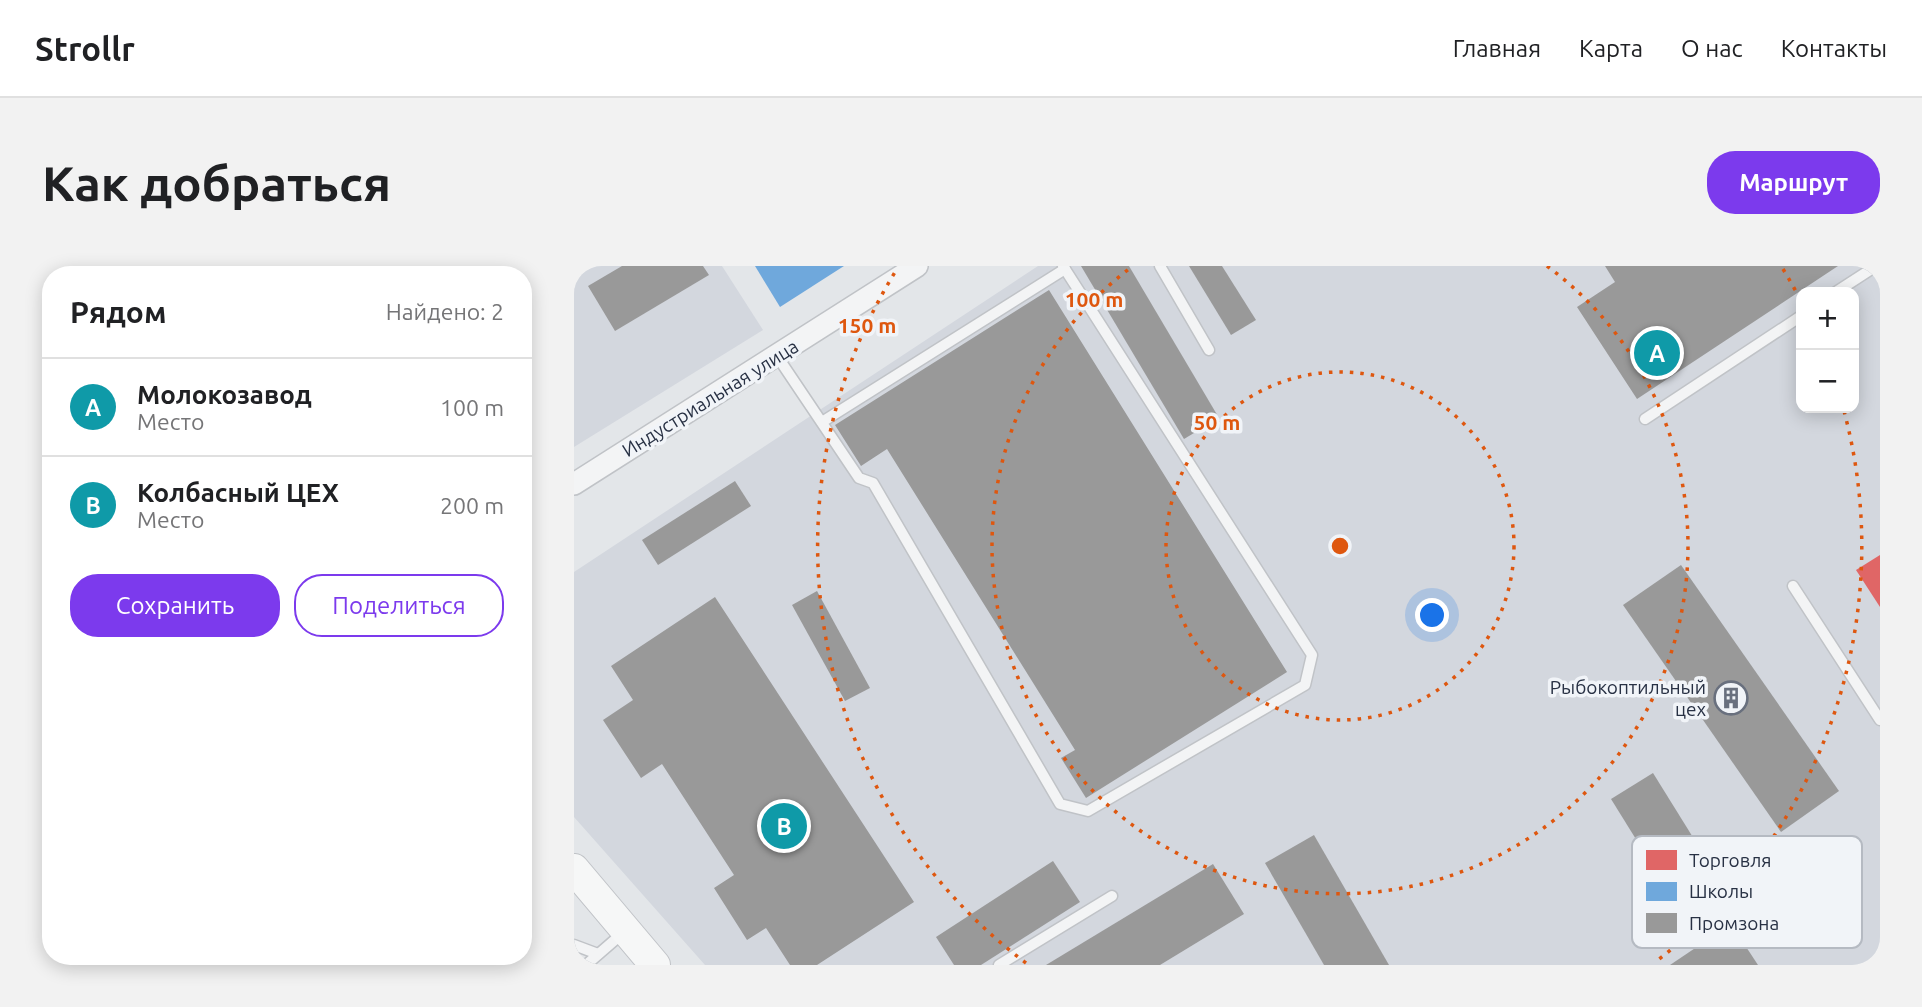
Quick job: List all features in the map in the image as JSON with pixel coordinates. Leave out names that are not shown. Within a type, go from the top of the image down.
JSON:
[{"type":"street","name":"Индустриальная улица","points":[[574,484],[917,266]]},
{"type":"street","points":[[574,869],[655,965]]},
{"type":"lane","points":[[574,269],[579,266]]},
{"type":"lane","points":[[1160,266],[1209,350]]},
{"type":"lane","points":[[1844,287],[1876,266]]},
{"type":"lane","points":[[777,356],[859,478],[873,483],[1060,804],[1088,811],[1305,685],[1312,655],[1064,268],[822,422]]},
{"type":"lane","points":[[1645,419],[1796,319]]},
{"type":"lane","points":[[1793,586],[1880,720]]},
{"type":"lane","points":[[999,965],[1112,896]]},
{"type":"lane","points":[[586,965],[626,931]]},
{"type":"lane","points":[[574,945],[598,954]]},
{"type":"shaded area","points":[[574,266],[722,266],[763,330],[574,447]]},
{"type":"shaded area","points":[[1038,266],[1880,266],[1880,965],[705,965],[574,817],[574,572]]},
{"type":"building: Торговля","points":[[1880,555],[1880,607],[1856,570]]},
{"type":"building: Школы","points":[[755,266],[844,266],[780,307]]},
{"type":"building: Промзона","points":[[622,266],[703,266],[709,275],[615,331],[588,286]]},
{"type":"building: Промзона","points":[[1081,266],[1129,266],[1219,418],[1184,439]]},
{"type":"building: Промзона","points":[[1189,266],[1222,266],[1256,320],[1231,335]]},
{"type":"building: Промзона","points":[[1605,266],[1838,266],[1806,287],[1796,287],[1796,294],[1637,399],[1577,307],[1615,282]]},
{"type":"building: Промзона","points":[[1049,290],[1287,672],[1086,798],[1061,758],[1075,750],[887,449],[861,466],[835,425]]},
{"type":"building: Промзона","points":[[735,481],[751,506],[658,565],[642,540]]},
{"type":"building: Промзона","name":"Рыбокоптильный цех","points":[[1681,565],[1839,791],[1781,832],[1623,605]]},
{"type":"building: Промзона","points":[[817,591],[870,688],[845,701],[792,605]]},
{"type":"building: Промзона","points":[[715,597],[914,902],[817,965],[790,965],[766,928],[747,940],[714,888],[734,875],[662,764],[641,778],[603,720],[633,700],[611,666]]},
{"type":"building: Промзона","points":[[1653,773],[1692,836],[1634,836],[1611,799]]},
{"type":"building: Промзона","points":[[1314,835],[1389,965],[1324,965],[1265,863]]},
{"type":"building: Промзона","points":[[1053,861],[1080,902],[981,965],[954,965],[936,937]]},
{"type":"building: Промзона","points":[[1213,864],[1244,914],[1160,965],[1046,965]]},
{"type":"building: Промзона","points":[[1695,948],[1747,948],[1758,965],[1670,965]]},
{"type":"place","name":"Молокозавод","points":[[1657,353]]},
{"type":"place","name":"Рыбокоптильный цех","points":[[1731,698]]},
{"type":"place","name":"Колбасный ЦЕХ","points":[[784,826]]}]
